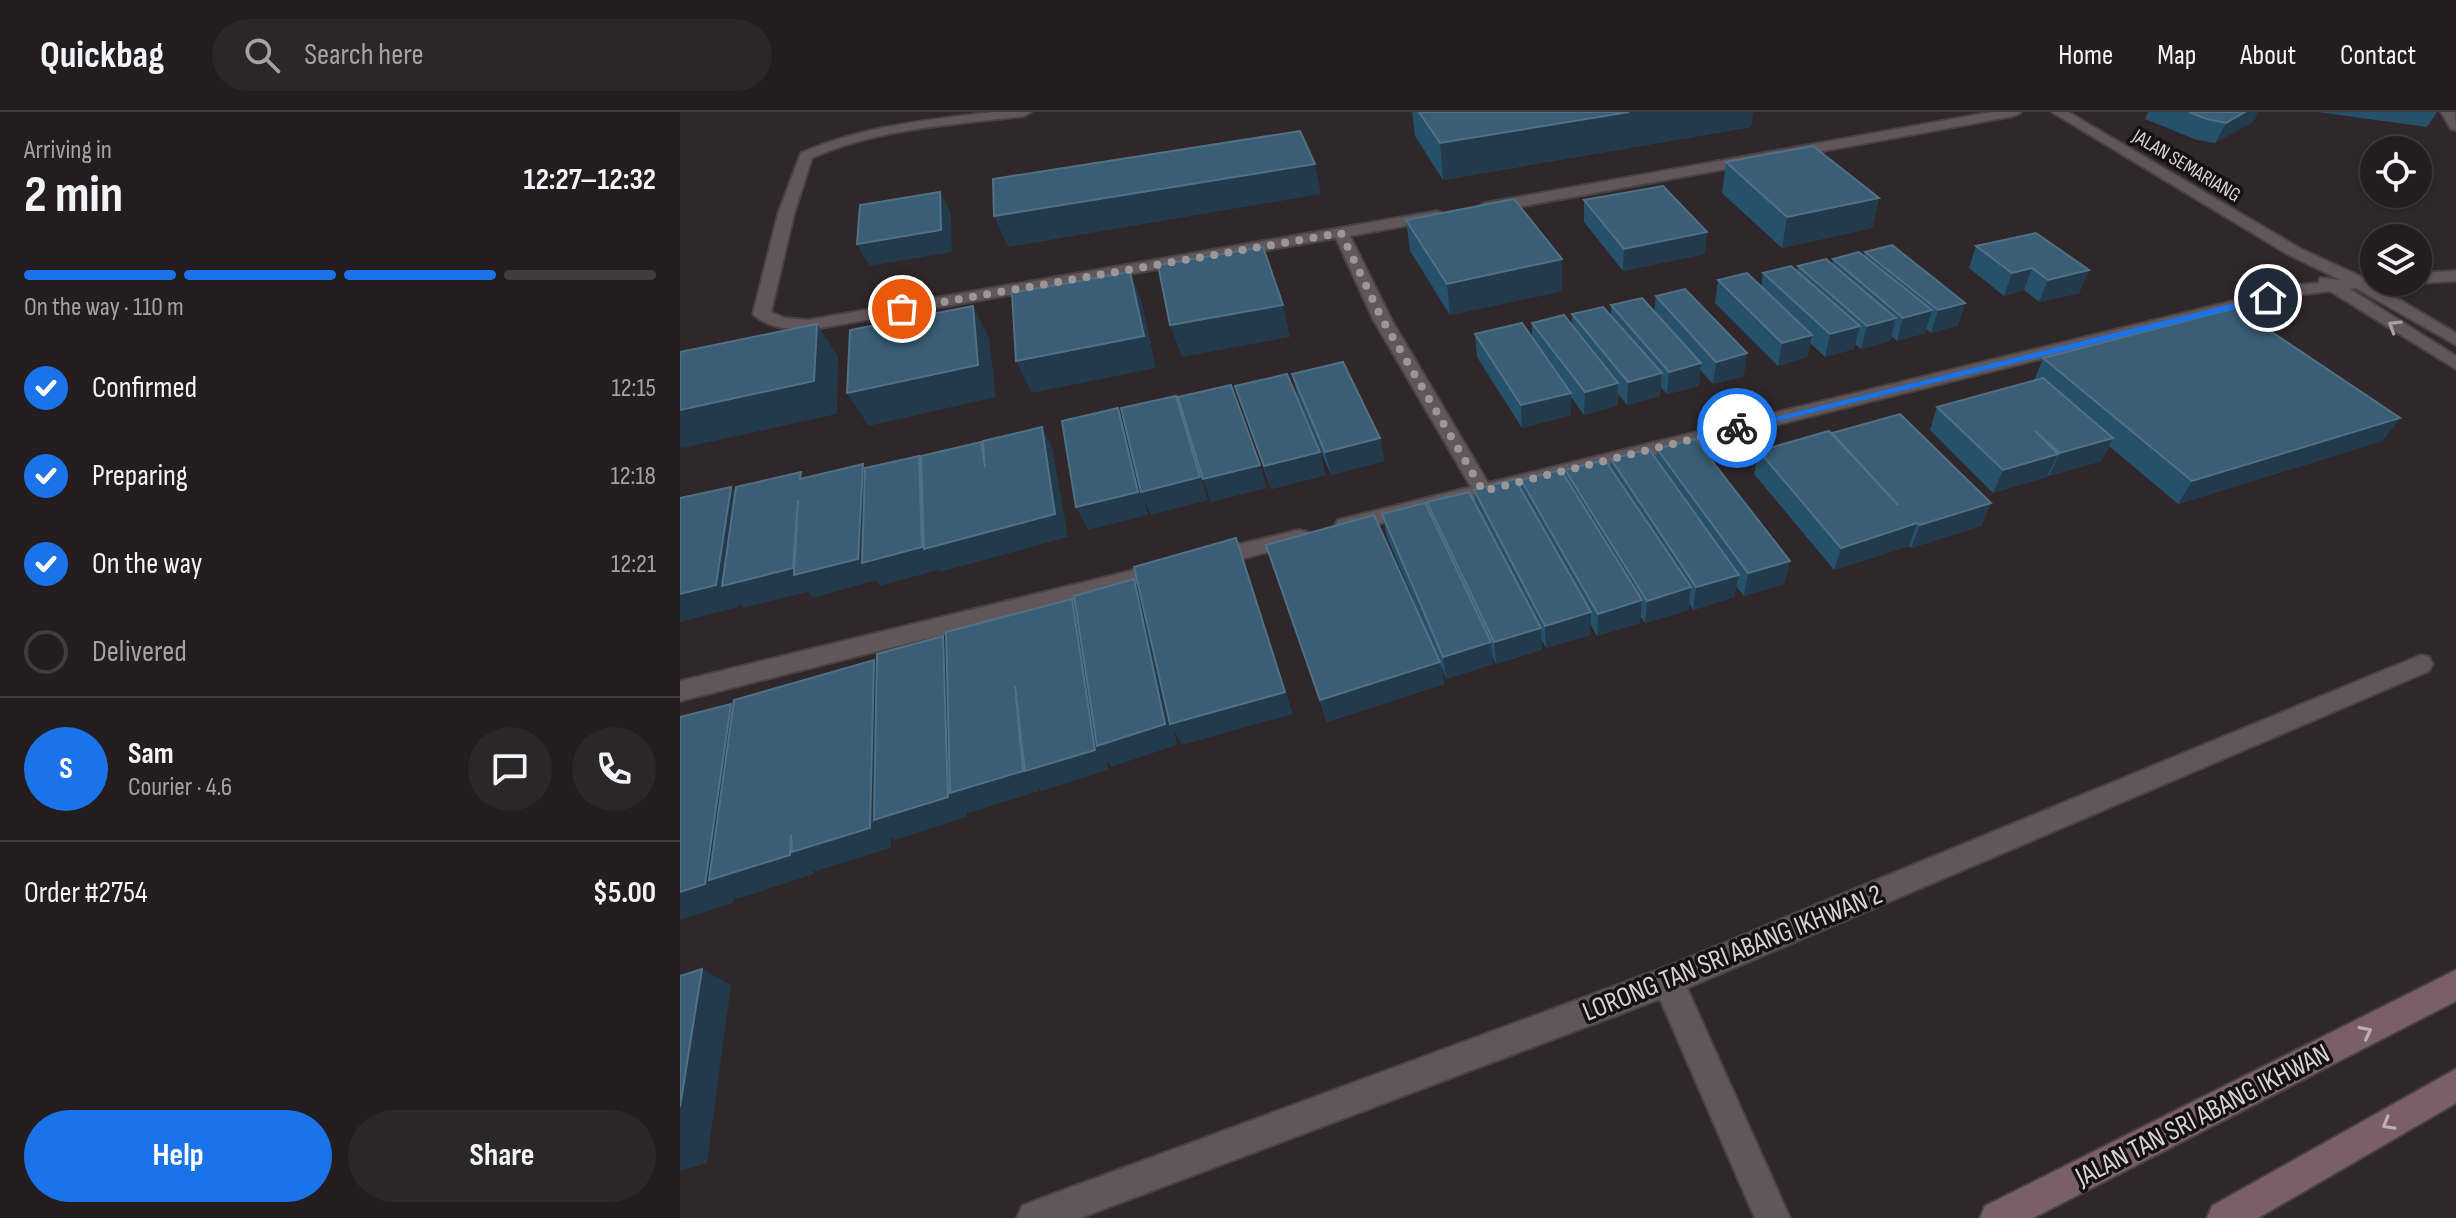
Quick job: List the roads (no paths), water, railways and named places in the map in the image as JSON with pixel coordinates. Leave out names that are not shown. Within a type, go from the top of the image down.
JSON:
[{"type":"street","points":[[1024,112],[861,137],[825,145],[806,156],[786,214],[762,314],[780,323],[808,325],[1463,212],[1914,124],[2014,112]]},
{"type":"street","name":"JALAN SEMARIANG","points":[[2059,112],[2295,252]]},
{"type":"street","points":[[2448,112],[2456,126]]},
{"type":"street","points":[[1341,233],[1382,319],[1483,491]]},
{"type":"street","points":[[2295,252],[2360,279]]},
{"type":"street","points":[[2295,252],[2333,287],[2456,364]]},
{"type":"street","points":[[2432,277],[2456,276]]},
{"type":"street","points":[[680,691],[2298,290],[2360,283]]},
{"type":"street","points":[[2388,296],[2456,340]]},
{"type":"street","name":"LORONG TAN SRI ABANG IKHWAN 2","points":[[1034,1218],[1668,981],[2421,664]]},
{"type":"street","points":[[1668,981],[1773,1218]]},
{"type":"street","name":"JALAN TAN SRI ABANG IKHWAN","points":[[1997,1218],[2456,985]]},
{"type":"street","points":[[2224,1218],[2456,1085]]}]
